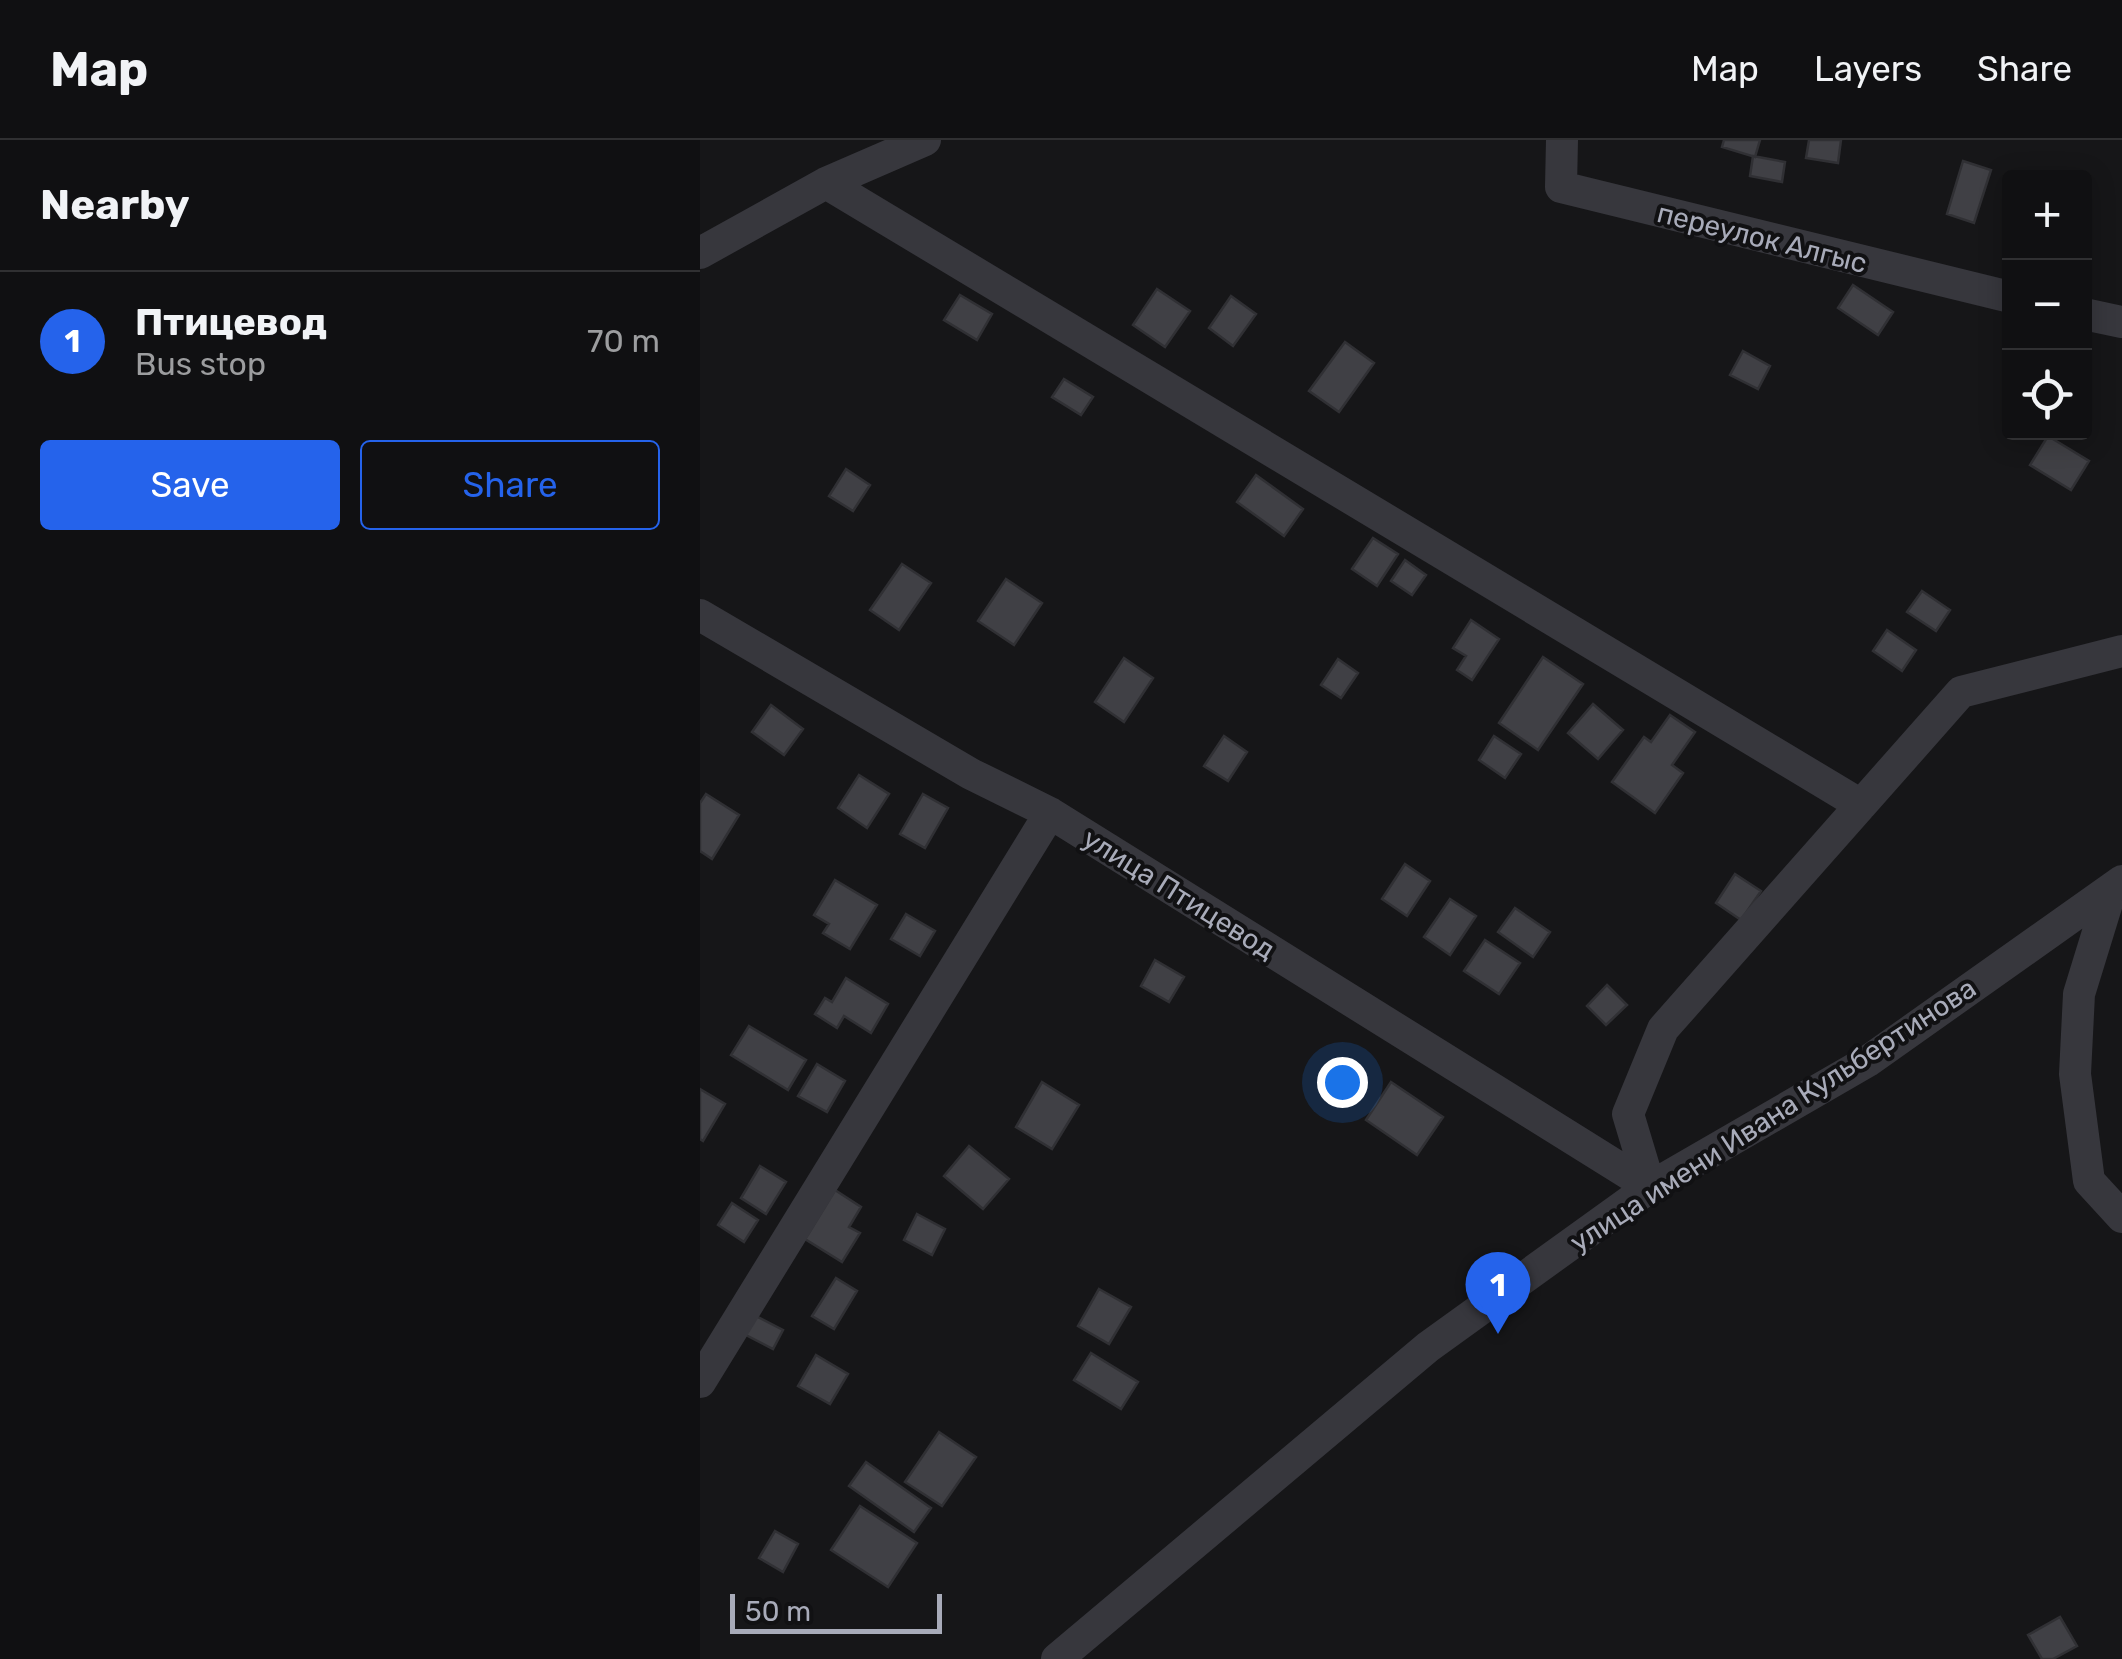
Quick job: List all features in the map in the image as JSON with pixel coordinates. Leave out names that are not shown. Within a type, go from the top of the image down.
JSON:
[{"type":"street","points":[[700,253],[826,183],[925,140]]},
{"type":"street","name":"переулок Алгыс","points":[[1562,140],[1561,187],[1777,244],[2002,295]]},
{"type":"street","points":[[826,183],[1861,806]]},
{"type":"street","points":[[2092,316],[2122,322]]},
{"type":"street","name":"улица Птицевод","points":[[703,624],[971,774],[1050,813],[1650,1186]]},
{"type":"street","points":[[1650,1186],[1628,1114],[1663,1030],[1961,692],[2122,651]]},
{"type":"street","points":[[700,1382],[1050,813]]},
{"type":"street","points":[[2116,885],[2078,994],[2075,1074],[2088,1181],[2122,1217]]},
{"type":"street","name":"улица имени Ивана Кульбертинова","points":[[1058,1659],[1428,1347],[1650,1186],[1868,1060],[2116,885]]},
{"type":"building","points":[[1724,140],[1760,140],[1755,157],[1722,147]]},
{"type":"building","points":[[1809,140],[1841,140],[1838,163],[1806,158]]},
{"type":"building","points":[[1753,156],[1785,162],[1782,182],[1750,176]]},
{"type":"building","points":[[1963,161],[1991,170],[1974,223],[1947,214]]},
{"type":"building","points":[[1853,285],[1893,312],[1878,335],[1838,308]]},
{"type":"building","points":[[1157,289],[1190,311],[1165,347],[1133,325]]},
{"type":"building","points":[[960,295],[992,314],[977,340],[944,320]]},
{"type":"building","points":[[1231,296],[1256,314],[1233,346],[1209,328]]},
{"type":"building","points":[[1345,342],[1374,363],[1339,412],[1309,391]]},
{"type":"building","points":[[1743,351],[1770,366],[1758,389],[1730,375]]},
{"type":"building","points":[[1064,379],[1093,397],[1081,415],[1052,397]]},
{"type":"building","points":[[2046,440],[2055,440],[2089,461],[2071,490],[2030,465]]},
{"type":"building","points":[[846,469],[870,485],[853,511],[829,496]]},
{"type":"building","points":[[1256,475],[1303,509],[1284,536],[1237,502]]},
{"type":"building","points":[[1373,538],[1398,554],[1377,586],[1352,569]]},
{"type":"building","points":[[1405,560],[1426,575],[1412,595],[1391,581]]},
{"type":"building","points":[[902,564],[931,583],[899,630],[870,610]]},
{"type":"building","points":[[1006,579],[1042,603],[1014,645],[978,621]]},
{"type":"building","points":[[1922,591],[1950,610],[1936,631],[1907,612]]},
{"type":"building","points":[[1471,620],[1499,639],[1472,680],[1457,670],[1466,656],[1453,648]]},
{"type":"building","points":[[1887,630],[1916,650],[1902,671],[1873,651]]},
{"type":"building","points":[[1543,657],[1583,684],[1538,750],[1499,723]]},
{"type":"building","points":[[1124,658],[1153,678],[1124,722],[1095,702]]},
{"type":"building","points":[[1338,659],[1358,673],[1341,698],[1321,685]]},
{"type":"building","points":[[1593,704],[1623,730],[1598,759],[1568,733]]},
{"type":"building","points":[[771,705],[803,729],[784,755],[752,732]]},
{"type":"building","points":[[1670,715],[1695,732],[1672,765],[1683,773],[1655,813],[1612,782],[1644,737],[1651,742]]},
{"type":"building","points":[[1224,736],[1247,752],[1228,781],[1204,766]]},
{"type":"building","points":[[1494,736],[1521,754],[1505,778],[1479,760]]},
{"type":"building","points":[[859,775],[889,794],[867,828],[838,808]]},
{"type":"building","points":[[706,794],[739,815],[712,859],[700,851],[700,803]]},
{"type":"building","points":[[923,794],[948,808],[925,848],[900,834]]},
{"type":"building","points":[[1405,864],[1430,881],[1407,916],[1382,899]]},
{"type":"building","points":[[1735,874],[1761,891],[1741,920],[1716,903]]},
{"type":"building","points":[[835,880],[877,905],[850,949],[823,933],[829,924],[814,915]]},
{"type":"building","points":[[1450,899],[1476,916],[1450,955],[1424,937]]},
{"type":"building","points":[[1515,908],[1550,932],[1533,957],[1498,932]]},
{"type":"building","points":[[906,914],[935,931],[920,956],[891,939]]},
{"type":"building","points":[[1485,940],[1520,963],[1499,994],[1464,971]]},
{"type":"building","points":[[1155,960],[1184,977],[1169,1002],[1141,986]]},
{"type":"building","points":[[846,978],[888,1004],[871,1033],[844,1016],[837,1028],[815,1014],[825,998],[832,1002]]},
{"type":"building","points":[[1607,985],[1627,1005],[1606,1025],[1587,1006]]},
{"type":"building","points":[[749,1026],[806,1060],[788,1090],[731,1055]]},
{"type":"building","points":[[817,1064],[845,1081],[827,1112],[798,1096]]},
{"type":"building","points":[[1042,1082],[1079,1105],[1052,1149],[1016,1127]]},
{"type":"building","points":[[1391,1082],[1443,1117],[1417,1155],[1366,1120]]},
{"type":"building","points":[[700,1089],[725,1104],[703,1141],[700,1139]]},
{"type":"building","points":[[969,1146],[1009,1179],[983,1209],[944,1176]]},
{"type":"building","points":[[760,1166],[786,1182],[766,1214],[741,1198]]},
{"type":"building","points":[[835,1190],[861,1207],[849,1227],[860,1233],[842,1262],[805,1239]]},
{"type":"building","points":[[732,1203],[758,1220],[744,1242],[718,1225]]},
{"type":"building","points":[[917,1214],[945,1229],[932,1255],[904,1240]]},
{"type":"building","points":[[836,1278],[857,1291],[834,1329],[812,1316]]},
{"type":"building","points":[[1099,1289],[1131,1307],[1109,1344],[1078,1326]]},
{"type":"building","points":[[752,1314],[783,1330],[773,1349],[742,1333]]},
{"type":"building","points":[[1091,1353],[1138,1382],[1121,1409],[1074,1380]]},
{"type":"building","points":[[816,1355],[848,1374],[830,1404],[798,1386]]},
{"type":"building","points":[[939,1432],[976,1457],[942,1506],[905,1482]]},
{"type":"building","points":[[866,1462],[931,1508],[914,1532],[849,1486]]},
{"type":"building","points":[[860,1506],[917,1543],[888,1587],[831,1550]]},
{"type":"building","points":[[775,1531],[798,1544],[783,1572],[759,1558]]},
{"type":"building","points":[[2060,1617],[2077,1646],[2053,1659],[2042,1659],[2028,1635]]},
{"type":"place","name":"Птицевод","points":[[1498,1334]]}]
